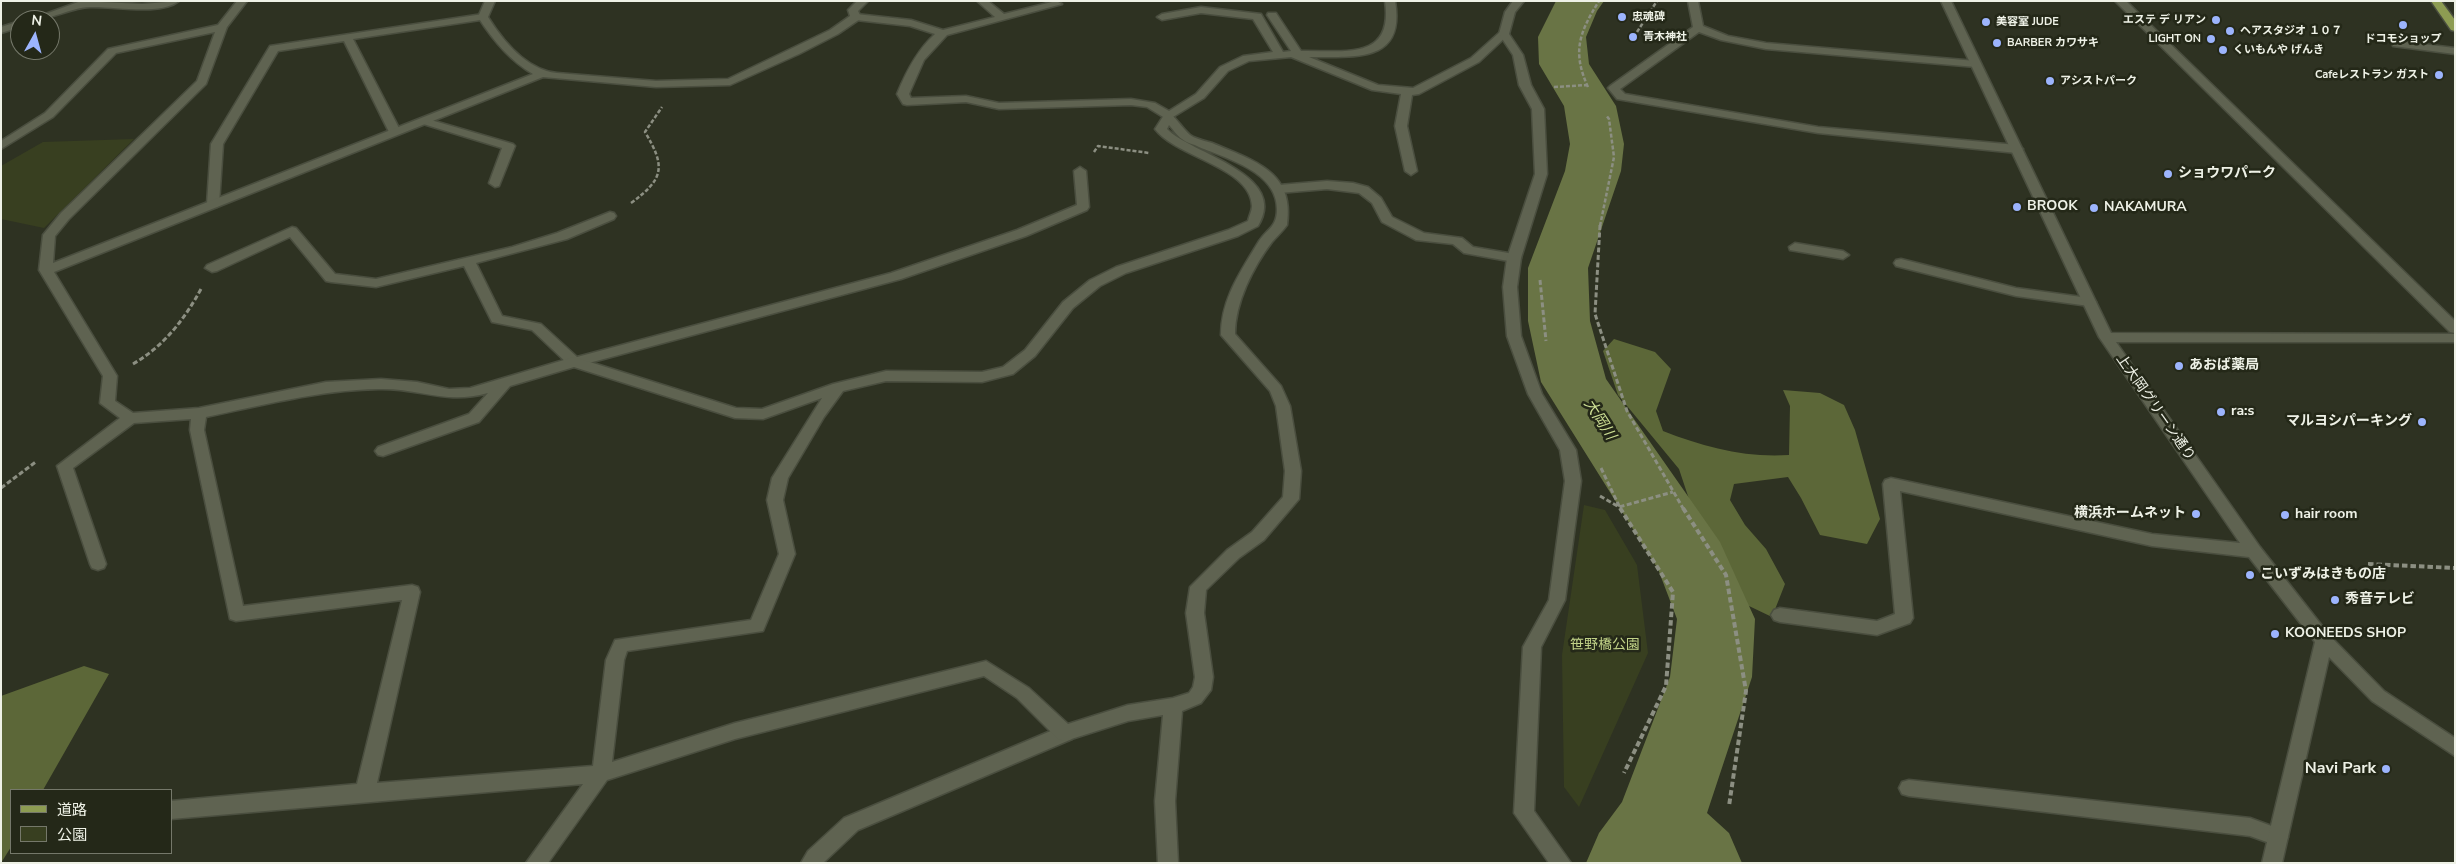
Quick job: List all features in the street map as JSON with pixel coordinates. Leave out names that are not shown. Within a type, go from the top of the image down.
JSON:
[{"type":"main road","points":[[2436,1],[2455,28]]},
{"type":"street","points":[[60,12],[87,3],[142,7],[174,1]]},
{"type":"street","points":[[130,418],[107,403],[110,376],[46,270],[48,235],[202,82],[222,26],[242,1]]},
{"type":"street","points":[[483,17],[490,1]]},
{"type":"street","points":[[856,17],[853,10],[863,1]]},
{"type":"street","points":[[982,1],[1001,17]]},
{"type":"street","points":[[468,262],[497,319],[536,327],[574,362],[735,412],[763,414],[838,387],[886,376],[982,377],[1008,371],[1030,353],[1068,305],[1094,283],[1120,270],[1246,228],[1254,222],[1258,212],[1253,187],[1227,166],[1174,142],[1161,129],[1168,117],[1200,96],[1218,74],[1234,63],[1247,58],[1280,54],[1366,53],[1373,51],[1383,44],[1394,16],[1390,1]]},
{"type":"street","points":[[1272,15],[1295,54],[1376,88],[1415,92],[1475,60],[1504,34],[1510,12],[1518,1]]},
{"type":"street","points":[[1693,1],[1698,28]]},
{"type":"street","name":"上大岡グリーン通り","points":[[1946,1],[2106,337],[2254,551],[2324,641],[2378,696],[2455,748]]},
{"type":"street","points":[[2120,1],[2455,329]]},
{"type":"street","points":[[811,863],[815,857],[851,824],[1065,734],[1128,714],[1173,706],[1195,698],[1202,690],[1204,677],[1195,613],[1198,587],[1233,554],[1258,536],[1279,516],[1291,500],[1293,471],[1283,406],[1276,389],[1228,335],[1228,319],[1234,296],[1266,241],[1281,225],[1282,197],[1279,189],[1267,175],[1237,158],[1186,137],[1159,107],[1149,103],[999,106],[966,100],[907,102],[903,94],[909,77],[933,40],[943,33],[1057,4]]},
{"type":"street","points":[[1162,17],[1201,10],[1257,16],[1280,54]]},
{"type":"street","points":[[213,204],[217,144],[274,48],[483,17]]},
{"type":"street","points":[[483,17],[494,35],[511,52],[542,74]]},
{"type":"street","points":[[46,270],[542,74],[616,82],[714,84],[730,82],[826,36],[856,17],[911,23],[943,33]]},
{"type":"street","points":[[1,146],[49,115],[95,66],[112,51],[222,26]]},
{"type":"street","points":[[1698,28],[1718,38],[1762,45],[1976,64]]},
{"type":"street","points":[[1698,28],[1614,88],[1621,97],[1818,130],[2017,149]]},
{"type":"street","points":[[1504,34],[1518,55],[1525,85],[1538,109],[1541,174],[1514,258],[1510,287],[1514,336],[1535,394],[1568,450],[1573,481],[1557,600],[1532,647],[1524,813],[1561,863]]},
{"type":"street","points":[[347,37],[395,132]]},
{"type":"street","points":[[2397,44],[2455,51]]},
{"type":"street","points":[[1406,92],[1401,126],[1411,171]]},
{"type":"street","points":[[424,121],[509,146],[494,183]]},
{"type":"street","points":[[98,564],[65,466],[130,418],[199,413],[326,387],[381,384],[417,387],[449,394],[470,393],[633,345],[777,310],[876,281],[1033,230],[1083,207],[1080,171]]},
{"type":"street","points":[[1279,189],[1316,184],[1362,189],[1372,195],[1382,207],[1386,219],[1421,237],[1457,241],[1469,250],[1514,258]]},
{"type":"street","points":[[212,268],[292,231],[331,278],[376,283],[516,250],[562,236],[610,216]]},
{"type":"street","points":[[1795,247],[1842,255]]},
{"type":"street","points":[[1901,263],[2016,292],[2089,302]]},
{"type":"street","points":[[2106,337],[2455,338]]},
{"type":"street","points":[[383,451],[474,418],[504,384]]},
{"type":"street","points":[[536,863],[601,774],[615,660],[621,645],[757,626],[787,554],[775,500],[780,478],[818,414],[838,387]]},
{"type":"street","points":[[199,413],[197,430],[236,614],[412,592],[364,792]]},
{"type":"street","points":[[1780,615],[1877,628],[1904,618],[1891,484],[2152,540],[2254,551]]},
{"type":"street","points":[[2272,863],[2324,641]]},
{"type":"street","points":[[172,810],[364,792],[601,774],[735,731],[986,668],[1023,693],[1065,734]]},
{"type":"street","points":[[1168,863],[1165,801],[1173,706]]},
{"type":"street","points":[[1909,788],[2250,827],[2278,838]]},
{"type":"path","points":[[1591,92],[1586,85],[1577,57],[1582,27],[1599,1]]},
{"type":"path","points":[[1637,32],[1656,1]]},
{"type":"path","points":[[610,216],[648,191],[661,172],[659,154],[645,132],[677,83]]},
{"type":"path","points":[[1553,95],[1549,87],[1586,85]]},
{"type":"path","points":[[1604,112],[1609,120],[1614,157],[1598,237],[1595,314],[1627,411],[1673,492],[1726,575],[1746,691],[1729,806]]},
{"type":"path","points":[[1080,171],[1098,146],[1148,153],[1153,147],[1193,150]]},
{"type":"path","points":[[110,376],[138,361],[172,334],[187,316],[212,268]]},
{"type":"path","points":[[1540,279],[1547,351]]},
{"type":"path","points":[[1599,464],[1618,507],[1673,592],[1666,686],[1624,773]]},
{"type":"path","points":[[1618,507],[1673,492]]},
{"type":"path","points":[[2368,564],[2455,568]]},
{"type":"green space","points":[[134,139],[44,228],[1,219],[1,166],[43,142]]},
{"type":"green space","points":[[1614,339],[1655,352],[1671,369],[1656,411],[1663,431],[1694,442],[1741,453],[1789,455],[1790,406],[1783,390],[1820,393],[1844,405],[1855,430],[1880,519],[1867,544],[1820,535],[1788,477],[1734,484],[1730,500],[1745,525],[1766,549],[1785,584],[1772,617],[1726,595],[1706,550],[1679,469],[1618,395],[1603,351]]},
{"type":"green space","name":"笹野橋公園","points":[[1584,505],[1605,510],[1637,565],[1648,653],[1579,807],[1564,787],[1562,655]]},
{"type":"green space","points":[[84,666],[109,674],[44,789],[10,789],[10,849],[1,863],[1,696]]},
{"type":"waterway","name":"大岡川","points":[[1581,1],[1575,8],[1562,37],[1564,64],[1590,106],[1597,144],[1593,171],[1558,268],[1559,321],[1574,382],[1693,562],[1716,619],[1711,677],[1658,825]]},
{"type":"waterway","points":[[1631,863],[1658,825]]},
{"type":"waterway","points":[[1658,825],[1697,863]]},
{"type":"place","name":"忠魂碑","points":[[1622,17]]},
{"type":"place","name":"エステ デ リアン","points":[[2216,20]]},
{"type":"place","name":"美容室 JUDE","points":[[1986,22]]},
{"type":"place","name":"ドコモショップ","points":[[2403,25]]},
{"type":"place","name":"ヘアスタジオ １０７","points":[[2230,31]]},
{"type":"place","name":"青木神社","points":[[1633,37]]},
{"type":"place","name":"LIGHT ON","points":[[2211,39]]},
{"type":"place","name":"BARBER カワサキ","points":[[1997,43]]},
{"type":"place","name":"くいもんや げんき","points":[[2223,50]]},
{"type":"place","name":"Cafeレストラン ガスト","points":[[2439,75]]},
{"type":"place","name":"アシストパーク","points":[[2050,81]]},
{"type":"place","name":"ショウワパーク","points":[[2168,174]]},
{"type":"place","name":"BROOK","points":[[2017,207]]},
{"type":"place","name":"NAKAMURA","points":[[2094,208]]},
{"type":"place","name":"あおば薬局","points":[[2179,366]]},
{"type":"place","name":"ra:s","points":[[2221,412]]},
{"type":"place","name":"マルヨシパーキング","points":[[2422,422]]},
{"type":"place","name":"横浜ホームネット","points":[[2196,514]]},
{"type":"place","name":"hair room","points":[[2285,515]]},
{"type":"place","name":"こいずみはきもの店","points":[[2250,575]]},
{"type":"place","name":"秀音テレビ","points":[[2335,600]]},
{"type":"place","name":"KOONEEDS SHOP","points":[[2275,634]]},
{"type":"place","name":"Navi Park","points":[[2386,769]]}]
